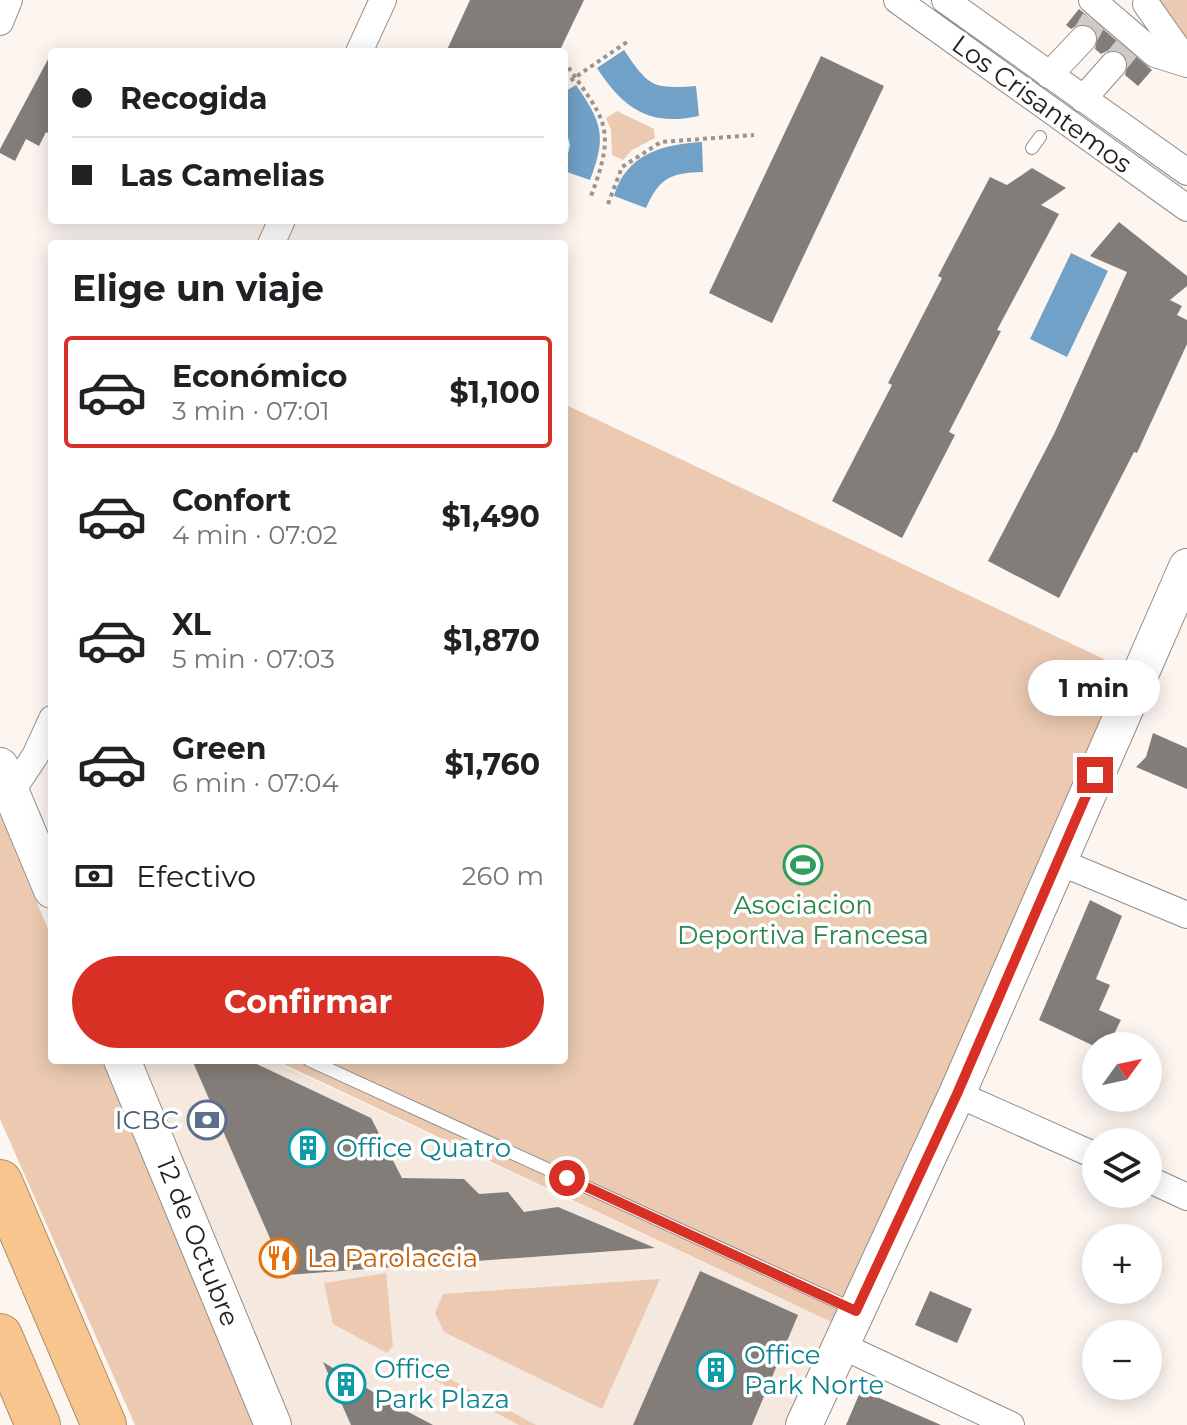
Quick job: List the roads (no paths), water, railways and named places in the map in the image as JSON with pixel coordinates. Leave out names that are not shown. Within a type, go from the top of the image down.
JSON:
[{"type":"highway","points":[[0,1182],[104,1425]]},
{"type":"highway","points":[[0,1336],[38,1425]]},
{"type":"highway","points":[[77,1360],[113,1425]]},
{"type":"street","points":[[0,22],[9,0]]},
{"type":"street","points":[[361,48],[383,0]]},
{"type":"street","name":"Los Crisantemos","points":[[897,0],[924,8],[1051,116],[1187,208]]},
{"type":"street","name":"Los Crisantemos","points":[[945,0],[1187,172]]},
{"type":"street","points":[[1067,88],[1125,51],[1146,17],[1144,2]]},
{"type":"street","points":[[1144,2],[1177,53],[1187,63]]},
{"type":"street","points":[[1051,116],[1067,88],[1093,13]]},
{"type":"street","points":[[1093,13],[1125,51],[1155,54],[1187,63]]},
{"type":"street","points":[[804,1425],[957,1094],[1057,861],[1179,606],[1187,567]]},
{"type":"street","points":[[48,728],[35,756],[6,779],[48,880]]},
{"type":"street","points":[[1057,861],[1187,915]]},
{"type":"street","name":"12 de Octubre","points":[[124,1064],[273,1425]]},
{"type":"street","points":[[957,1094],[1082,1150]]},
{"type":"street","points":[[1162,1185],[1187,1197]]},
{"type":"street","points":[[840,1345],[1011,1425]]},
{"type":"lane","points":[[318,1064],[856,1311]]},
{"type":"water","points":[[624,50],[640,72],[653,83],[670,87],[696,86],[699,116],[666,119],[639,111],[628,104],[597,68]]},
{"type":"water","points":[[576,85],[592,109],[599,130],[599,152],[590,180],[568,172],[568,90]]},
{"type":"water","points":[[702,142],[703,172],[668,179],[656,189],[646,208],[614,196],[627,170],[648,154],[673,145]]},
{"type":"water","points":[[1071,253],[1108,271],[1067,357],[1030,339]]},
{"type":"tunnel","points":[[1083,39],[1094,20]]},
{"type":"tunnel","points":[[1113,65],[1127,48]]},
{"type":"place","name":"Asociacion Deportiva Francesa","points":[[803,865]]},
{"type":"place","name":"ICBC","points":[[207,1120]]},
{"type":"place","name":"Office Quatro","points":[[308,1148]]},
{"type":"place","name":"La Parolaccia","points":[[279,1258]]},
{"type":"place","name":"Office Park Norte","points":[[716,1370]]},
{"type":"place","name":"Office Park Plaza","points":[[346,1384]]}]
